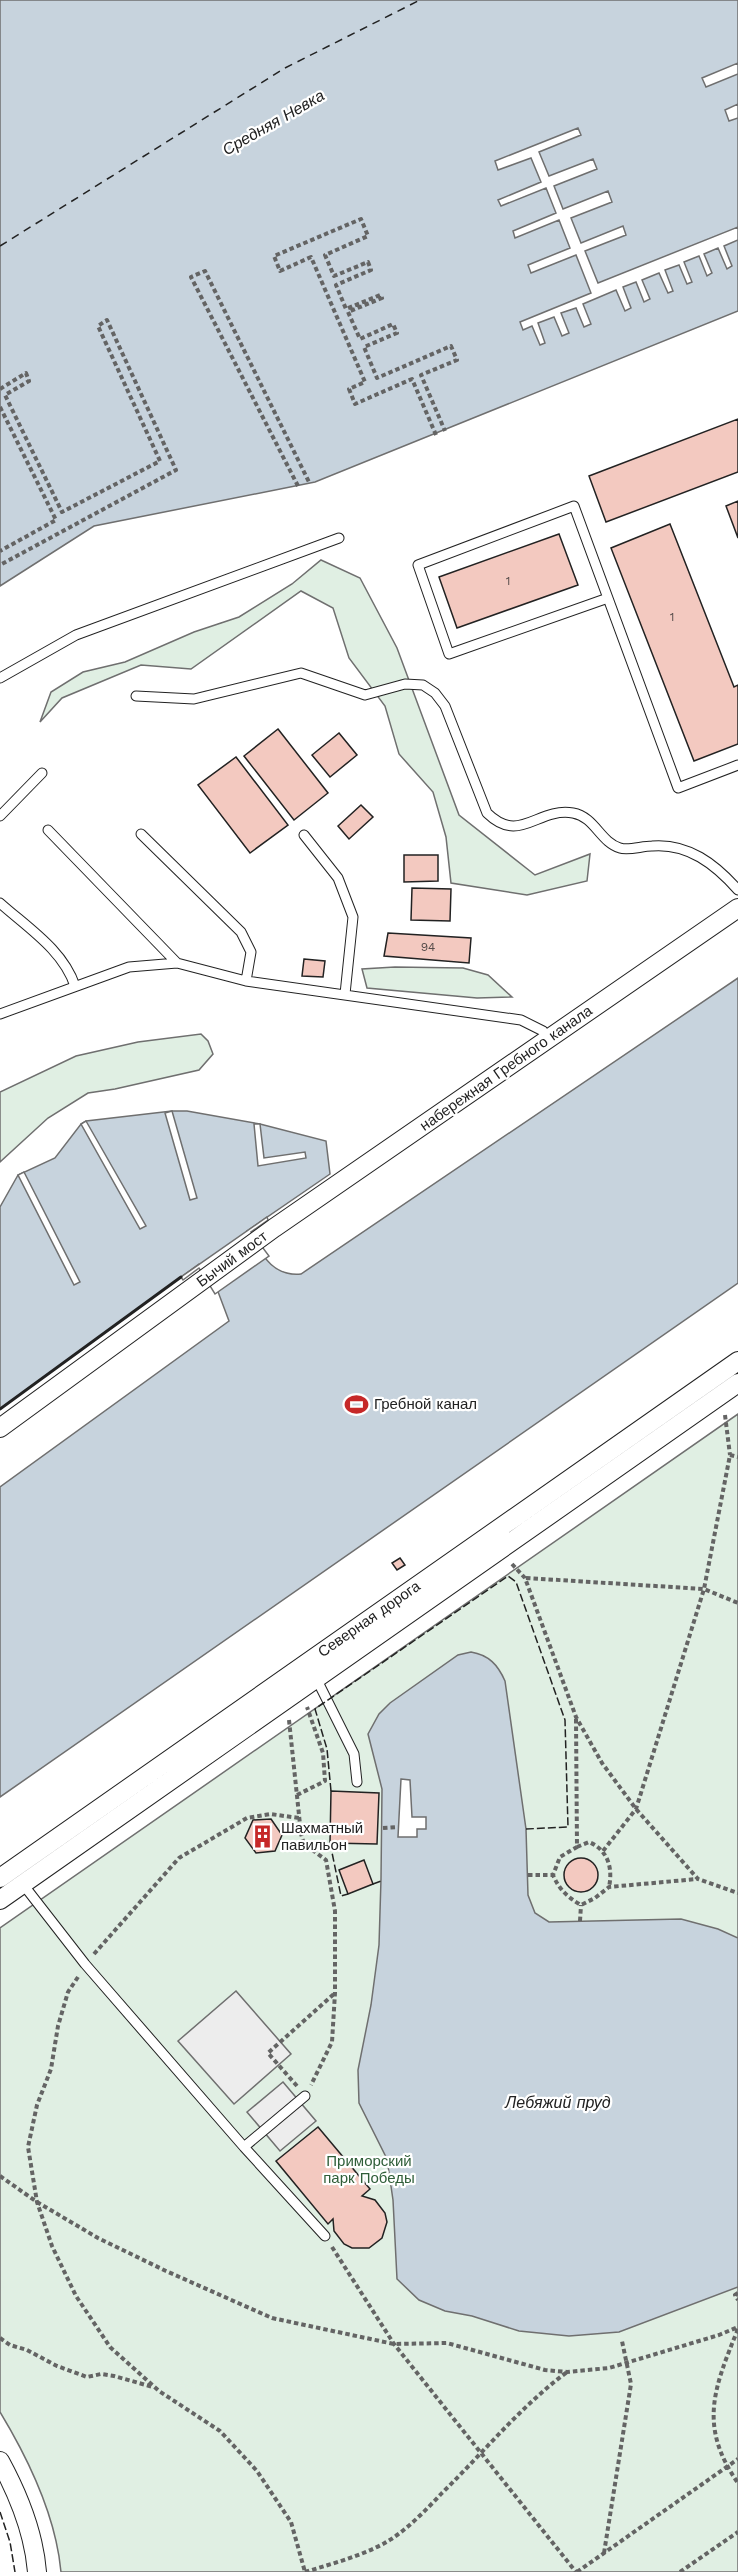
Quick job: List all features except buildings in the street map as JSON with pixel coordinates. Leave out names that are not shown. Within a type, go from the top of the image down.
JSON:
[{"type":"street","name":"набережная Гребного канала","points":[[274,1228],[738,908]]},
{"type":"street","name":"Бычий мост","points":[[0,1428],[274,1228]]},
{"type":"street","name":"Северная дорога","points":[[311,1671],[738,1360]]},
{"type":"street","name":"Северная дорога","points":[[0,1900],[12,1877],[311,1671],[738,1383]]},
{"type":"street","points":[[0,2461],[11,2482],[27,2524],[37,2572]]},
{"type":"lane","points":[[608,598],[449,654],[418,565],[574,506],[608,598],[678,788],[738,765]]},
{"type":"lane","points":[[0,678],[76,634],[339,538]]},
{"type":"lane","points":[[136,696],[194,699],[302,673],[365,694],[405,684],[423,686],[435,693],[445,706],[487,813],[498,824],[514,828],[554,814],[572,813],[588,819],[609,844],[622,850],[666,844],[688,850],[725,875],[738,890]]},
{"type":"lane","points":[[0,816],[42,773]]},
{"type":"lane","points":[[48,830],[177,963]]},
{"type":"lane","points":[[141,834],[241,932],[250,952],[246,981]]},
{"type":"lane","points":[[304,835],[338,878],[353,917],[345,994]]},
{"type":"lane","points":[[0,903],[61,957],[70,971],[75,986]]},
{"type":"lane","points":[[0,1014],[129,967],[177,963],[246,981],[521,1020],[543,1031],[548,1038]]},
{"type":"lane","points":[[311,1671],[354,1754],[357,1782]]},
{"type":"lane","points":[[12,1877],[244,2147],[325,2236]]},
{"type":"lane","points":[[244,2147],[306,2096]]},
{"type":"path","points":[[436,435],[412,379],[355,404],[348,389],[365,382],[312,257],[280,271],[274,256],[361,219],[368,236],[325,255],[334,276],[368,262],[371,270],[336,285],[346,309],[380,295],[382,298],[348,312],[360,339],[393,324],[397,333],[364,347],[377,378],[451,346],[456,360],[421,375],[445,431]]},
{"type":"path","points":[[298,486],[191,277],[205,271],[310,483]]},
{"type":"path","points":[[0,389],[26,373],[29,381],[5,395],[62,513],[160,461],[98,326],[107,320],[176,470],[0,565]]},
{"type":"path","points":[[0,406],[56,520],[0,551]]},
{"type":"path","points":[[603,1851],[636,1809],[704,1589],[730,1455],[725,1415]]},
{"type":"path","points":[[730,1455],[738,1457]]},
{"type":"path","points":[[511,1563],[525,1578],[576,1717],[602,1763],[636,1809],[698,1879]]},
{"type":"path","points":[[525,1578],[704,1589],[738,1603]]},
{"type":"path","points":[[297,1795],[325,1781],[323,1753],[307,1707]]},
{"type":"path","points":[[576,1717],[577,1846]]},
{"type":"path","points":[[289,1720],[299,1818],[304,1844],[326,1860],[335,1911],[335,1993],[332,2042],[306,2096],[268,2053],[335,1993]]},
{"type":"path","points":[[299,1818],[270,1814],[247,1818],[179,1857],[85,1964],[68,1992],[58,2026],[51,2069],[34,2115],[28,2147],[37,2202],[52,2246],[76,2296],[110,2347],[156,2388],[220,2431],[257,2470],[291,2522],[305,2572],[341,2561],[384,2543],[421,2514],[482,2454],[516,2415],[567,2372]]},
{"type":"path","points":[[383,1828],[398,1827]]},
{"type":"path","points":[[581,1905],[568,1898],[558,1886],[553,1875],[560,1857],[577,1846],[589,1842],[603,1851],[611,1875],[609,1887]]},
{"type":"path","points":[[528,1875],[553,1875]]},
{"type":"path","points":[[581,1905],[595,1899],[609,1887],[698,1879],[738,1893]]},
{"type":"path","points":[[580,1921],[581,1905]]},
{"type":"path","points":[[0,2176],[37,2202],[98,2238],[165,2271],[272,2318],[394,2344],[447,2343],[545,2370],[567,2372],[609,2368],[738,2328]]},
{"type":"path","points":[[325,2236],[394,2344],[577,2572],[738,2459]]},
{"type":"path","points":[[738,2293],[735,2295],[738,2300]]},
{"type":"path","points":[[738,2328],[718,2378],[712,2413],[716,2441],[727,2467],[738,2483]]},
{"type":"path","points":[[0,2338],[10,2345],[27,2350],[57,2366],[87,2377],[101,2374],[114,2376],[156,2388]]},
{"type":"path","points":[[604,2553],[631,2384],[622,2341]]},
{"type":"path","points":[[680,2572],[738,2532]]},
{"type":"green space","points":[[321,560],[360,578],[397,648],[459,815],[535,875],[590,854],[587,881],[527,895],[451,883],[446,837],[433,792],[399,754],[385,706],[349,658],[333,608],[301,591],[191,669],[141,665],[62,698],[40,722],[51,692],[83,672],[125,662],[194,632],[239,617],[292,584]]},
{"type":"green space","points":[[463,968],[488,975],[512,997],[477,998],[367,988],[362,969]]},
{"type":"green space","points":[[201,1034],[208,1041],[213,1054],[199,1070],[88,1093],[48,1118],[0,1162],[0,1092],[76,1056],[138,1042]]},
{"type":"green space","name":"Приморский парк Победы","points":[[738,1414],[738,2572],[61,2572],[53,2530],[40,2489],[0,2412],[0,1928]]},
{"type":"shaded area","points":[[236,1991],[291,2054],[234,2104],[178,2041]]},
{"type":"shaded area","points":[[283,2082],[316,2121],[280,2151],[247,2112]]},
{"type":"water","name":"Средняя Невка","points":[[0,0],[738,0],[738,311],[315,482],[94,526],[0,586]]},
{"type":"water","name":"Гребной канал","points":[[738,978],[738,1283],[0,1797],[0,1487],[229,1321],[217,1289],[199,1264],[0,1409],[0,1207],[18,1175],[55,1158],[81,1124],[86,1121],[172,1111],[187,1111],[260,1124],[326,1141],[330,1174],[247,1231],[268,1262],[275,1268],[282,1272],[301,1274]]},
{"type":"water","name":"Лебяжий пруд","points":[[471,1652],[492,1662],[505,1681],[526,1829],[528,1895],[535,1913],[549,1922],[681,1919],[718,1929],[738,1938],[738,2287],[619,2332],[569,2336],[519,2331],[472,2316],[445,2311],[419,2300],[397,2279],[393,2200],[387,2159],[359,2103],[358,2070],[371,2005],[379,1945],[381,1879],[382,1789],[368,1734],[379,1714],[390,1703],[458,1655]]},
{"type":"pier","points":[[738,63],[738,74],[706,87],[702,78]]},
{"type":"pier","points":[[738,104],[738,118],[729,121],[725,110]]},
{"type":"pier","points":[[578,128],[581,135],[539,152],[549,176],[593,159],[597,169],[554,186],[563,209],[608,191],[612,202],[571,218],[581,243],[623,226],[626,235],[585,251],[598,283],[738,227],[738,240],[724,246],[732,266],[727,269],[718,248],[704,254],[712,273],[707,276],[699,256],[684,262],[692,282],[687,284],[679,265],[665,270],[673,291],[668,293],[659,273],[642,280],[650,299],[644,302],[636,282],[623,287],[631,308],[625,311],[616,290],[583,304],[591,324],[584,327],[576,308],[561,313],[569,333],[562,336],[554,317],[538,323],[545,343],[540,345],[532,326],[523,330],[520,322],[591,293],[576,255],[531,273],[528,265],[570,248],[559,220],[515,238],[513,231],[556,213],[546,188],[501,206],[498,200],[541,182],[531,158],[498,170],[495,161]]},
{"type":"pier","points":[[172,1111],[197,1198],[190,1200],[165,1113]]},
{"type":"pier","points":[[86,1121],[146,1226],[140,1229],[81,1124]]},
{"type":"pier","points":[[254,1124],[260,1124],[264,1158],[305,1152],[306,1158],[258,1166]]},
{"type":"pier","points":[[24,1172],[80,1282],[74,1285],[18,1175]]},
{"type":"pier","points":[[267,1217],[268,1220],[251,1232],[269,1256],[215,1294],[199,1268],[183,1280],[181,1277]]},
{"type":"pier","points":[[401,1779],[410,1780],[412,1817],[426,1817],[426,1829],[417,1829],[417,1837],[398,1837]]},
{"type":"ferry route","points":[[0,246],[285,68],[420,0]]},
{"type":"fence","points":[[331,1791],[327,1749],[315,1709],[508,1576],[516,1582],[565,1720],[568,1827],[526,1829]]},
{"type":"fence","points":[[330,1843],[341,1896],[348,1894]]},
{"type":"fence","points":[[373,1884],[381,1881]]},
{"type":"fence","points":[[0,2512],[10,2542],[15,2572]]},
{"type":"wall","points":[[0,1409],[181,1277]]},
{"type":"place","name":"Гребной канал","points":[[356,1404]]},
{"type":"place","name":"Шахматный павильон","points":[[263,1837]]}]
